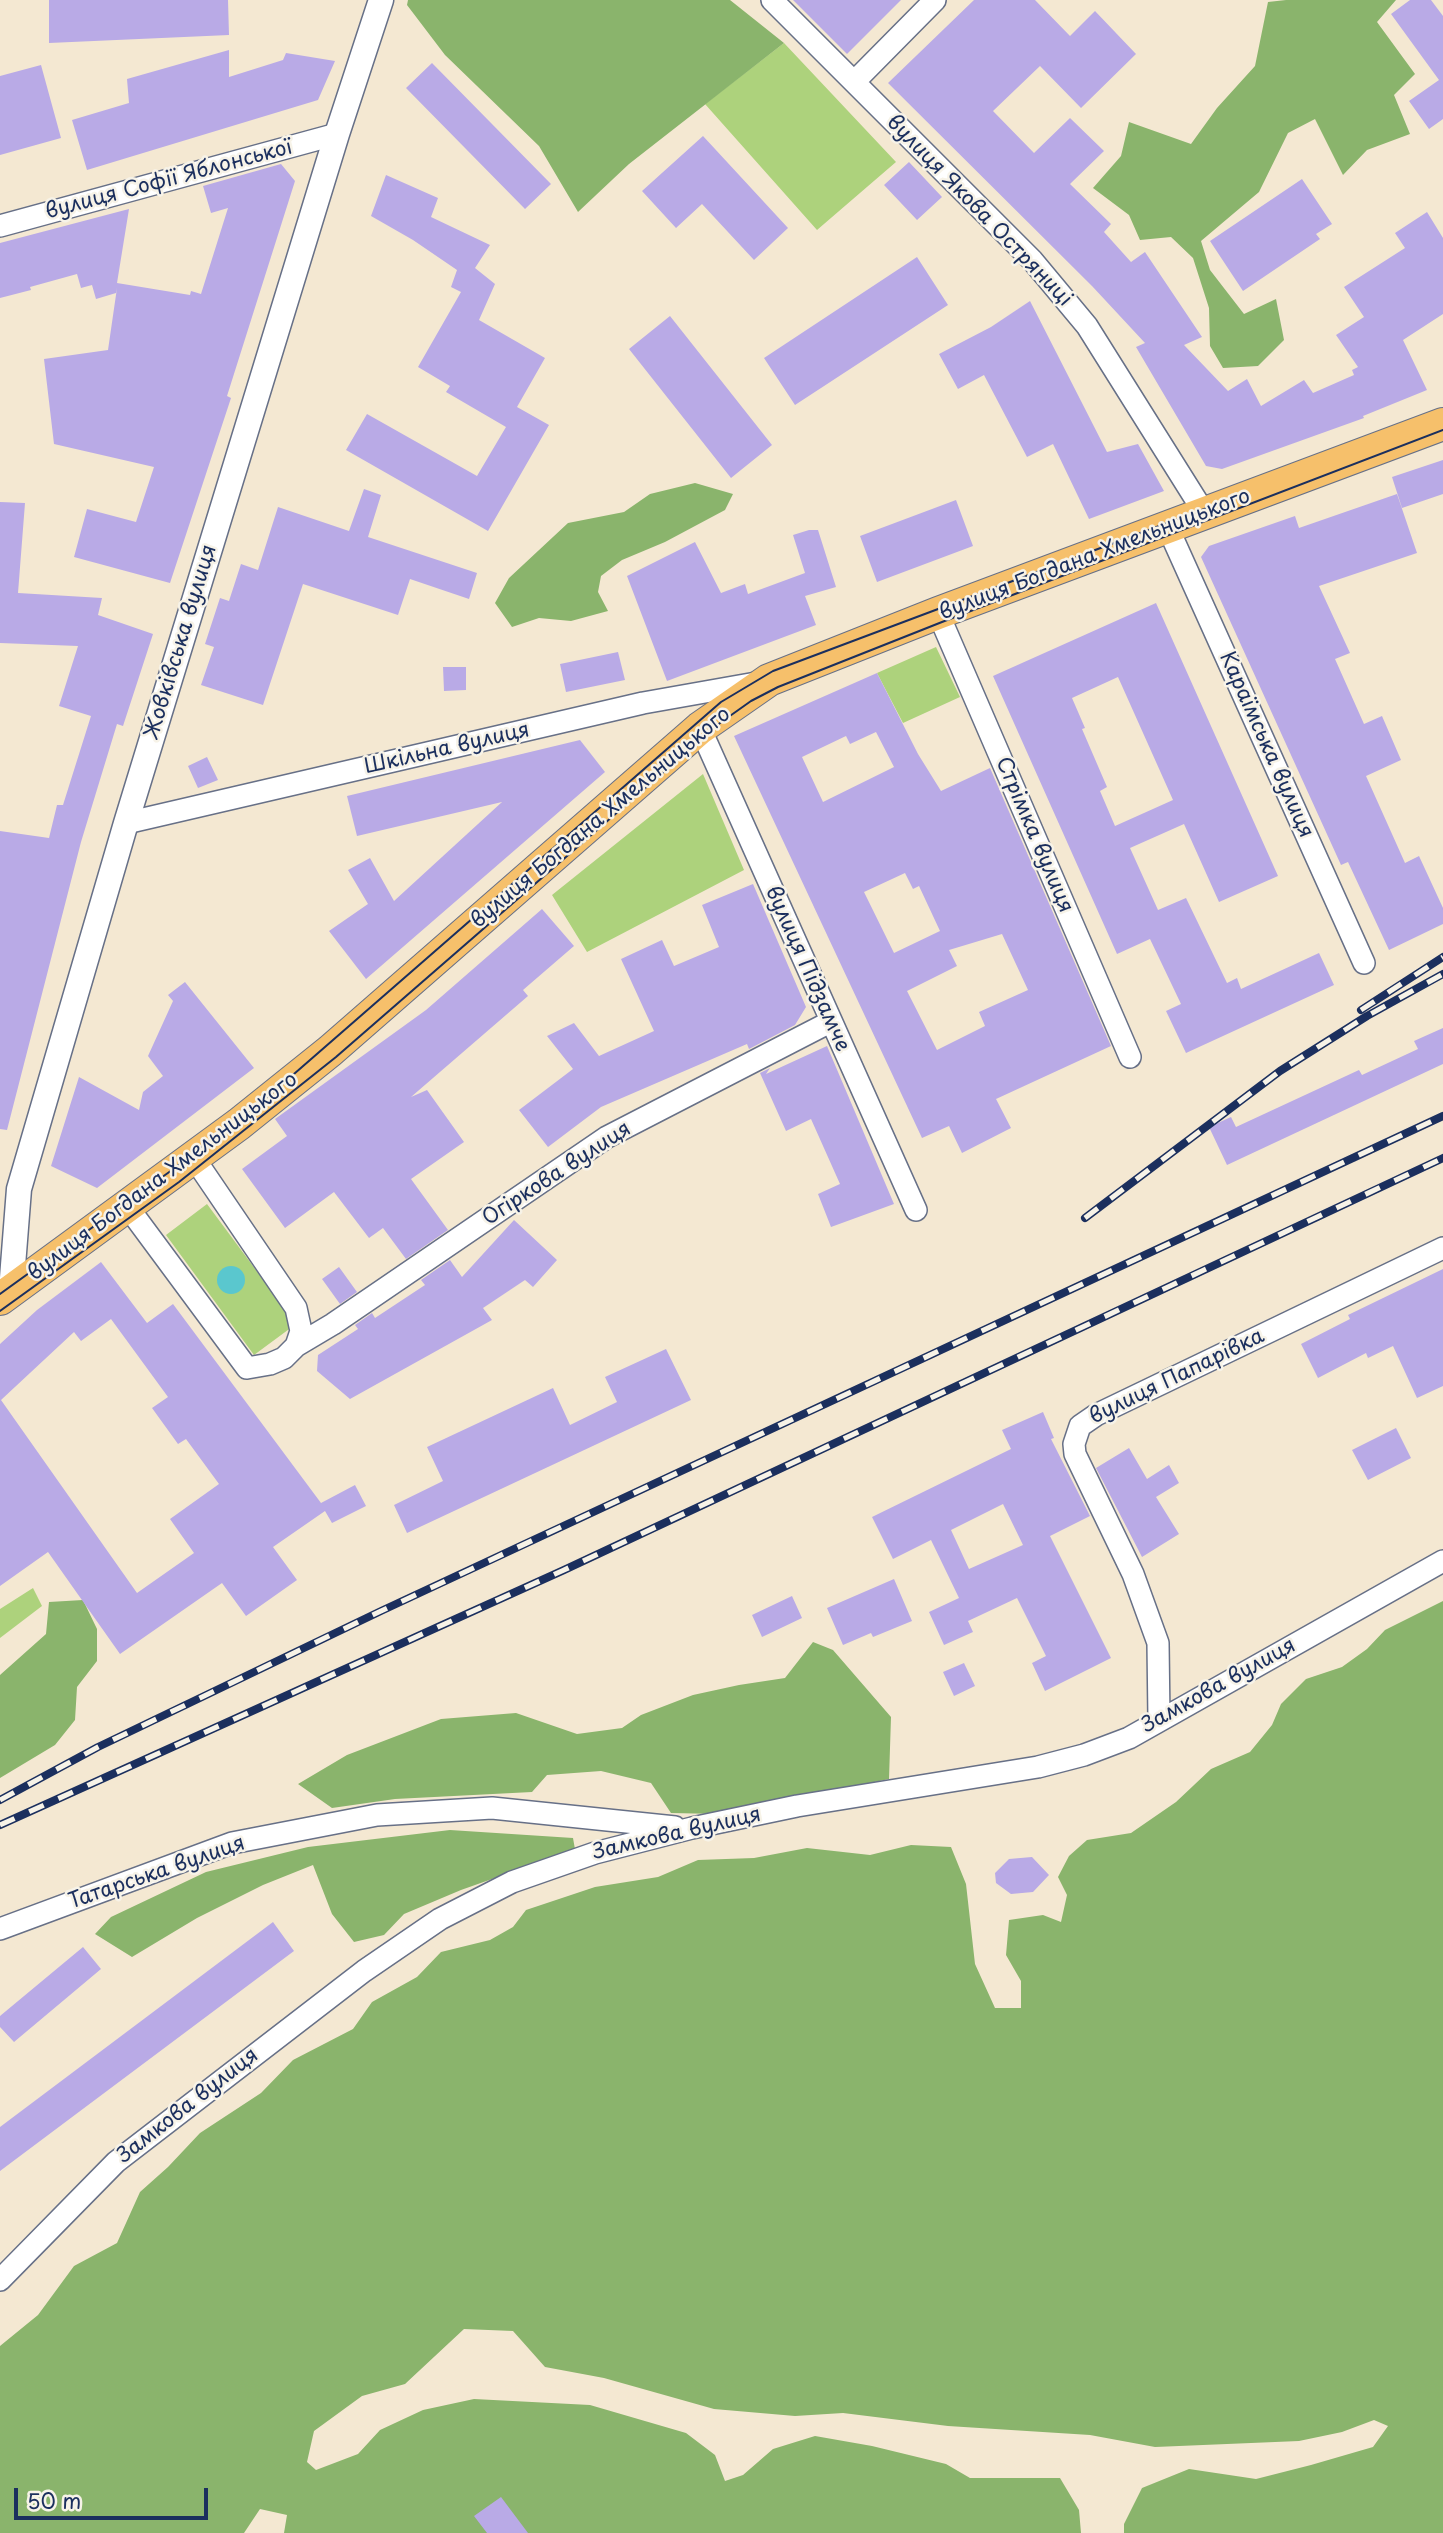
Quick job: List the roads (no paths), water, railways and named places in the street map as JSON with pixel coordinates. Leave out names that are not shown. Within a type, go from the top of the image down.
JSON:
[{"type":"main road","name":"вулиця Богдана Хмельницького","points":[[6,1295],[194,1158],[330,1051],[700,728],[769,680],[938,613],[1443,424]]},
{"type":"street","name":"Жовківська вулиця","points":[[6,1295],[19,1189],[126,823],[337,134],[381,0]]},
{"type":"street","name":"вулиця Якова Остряниці","points":[[772,0],[1032,260],[1087,326],[1205,514]]},
{"type":"street","points":[[853,82],[935,0]]},
{"type":"street","name":"вулиця Софії Яблонської","points":[[0,226],[337,134]]},
{"type":"street","name":"Караїмська вулиця","points":[[1168,528],[1364,963]]},
{"type":"street","name":"Стрімка вулиця","points":[[938,613],[1130,1057]]},
{"type":"street","name":"Шкільна вулиця","points":[[126,823],[629,706],[769,680]]},
{"type":"street","name":"вулиця Підзамче","points":[[700,728],[916,1210]]},
{"type":"street","name":"Огіркова вулиця","points":[[127,1206],[247,1368],[277,1362],[296,1346],[333,1324],[607,1137],[830,1022]]},
{"type":"street","points":[[194,1158],[296,1308],[301,1323],[296,1346]]},
{"type":"street","name":"вулиця Папарівка","points":[[1159,1720],[1158,1643],[1133,1574],[1075,1454],[1076,1435],[1080,1426],[1087,1419],[1443,1248]]},
{"type":"street","name":"Замкова вулиця","points":[[0,2280],[116,2162],[315,2008],[440,1919],[512,1882],[595,1853],[692,1828],[797,1806],[1038,1767],[1084,1755],[1129,1738],[1443,1561]]},
{"type":"street","name":"Татарська вулиця","points":[[0,1929],[232,1843],[377,1815],[492,1808],[692,1828]]},
{"type":"water","points":[[231,1266],[241,1270],[245,1280],[241,1290],[231,1294],[221,1290],[217,1280],[221,1270]]},
{"type":"tram line","points":[[0,1311],[179,1182],[336,1057],[720,723],[751,701],[778,687],[942,622],[1443,430]]},
{"type":"tram line","points":[[0,1294],[172,1170],[271,1094],[721,702],[773,671],[1223,502]]},
{"type":"railway","points":[[1361,1010],[1443,957]]},
{"type":"railway","points":[[1085,1218],[1280,1071],[1367,1016],[1443,974]]},
{"type":"railway","points":[[0,1800],[98,1747],[381,1611],[1443,1116]]},
{"type":"railway","points":[[0,1825],[564,1570],[1443,1158]]}]
